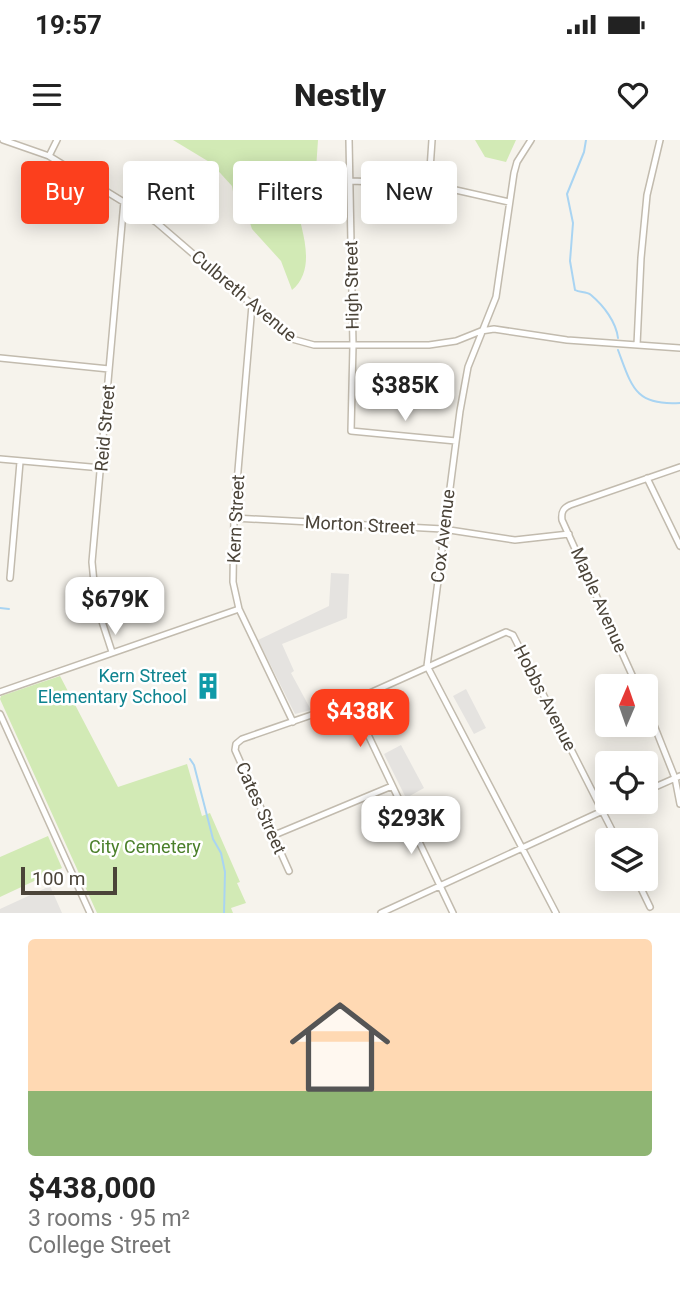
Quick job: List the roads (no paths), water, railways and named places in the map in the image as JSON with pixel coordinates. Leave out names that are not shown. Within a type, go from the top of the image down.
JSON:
[{"type":"street","name":"Culbreth Avenue","points":[[4,140],[49,156],[123,200]]},
{"type":"street","points":[[49,156],[57,140]]},
{"type":"street","name":"High Street","points":[[349,140],[353,345],[351,431],[456,441]]},
{"type":"street","points":[[431,161],[432,140]]},
{"type":"street","name":"Cox Avenue","points":[[427,666],[443,529],[468,367],[496,297],[517,162],[531,140]]},
{"type":"street","points":[[637,345],[647,195],[660,140]]},
{"type":"street","points":[[351,181],[361,181]]},
{"type":"street","points":[[457,190],[509,202]]},
{"type":"street","name":"Reid Street","points":[[112,652],[96,603],[92,562],[123,212]]},
{"type":"street","name":"Culbreth Avenue","points":[[158,224],[292,339],[301,343],[442,344],[494,329],[567,340],[680,348]]},
{"type":"street","name":"Kern Street","points":[[252,305],[234,518],[233,582],[239,609],[293,722]]},
{"type":"street","points":[[0,358],[109,369]]},
{"type":"street","points":[[0,459],[102,468]]},
{"type":"street","points":[[10,578],[20,461]]},
{"type":"street","points":[[680,467],[648,478],[680,546]]},
{"type":"street","name":"Maple Avenue","points":[[632,674],[561,513],[565,507],[648,478]]},
{"type":"street","name":"Morton Street","points":[[234,518],[443,529],[515,540],[569,534]]},
{"type":"street","points":[[0,692],[239,609]]},
{"type":"street","name":"Hobbs Avenue","points":[[427,666],[506,632],[510,633],[595,797]]},
{"type":"street","points":[[293,722],[352,701],[427,666],[555,913]]},
{"type":"street","points":[[352,701],[453,913]]},
{"type":"street","points":[[0,713],[90,913]]},
{"type":"street","name":"Cates Street","points":[[289,871],[235,750],[236,744],[243,740],[293,722]]},
{"type":"street","points":[[658,732],[678,777],[680,804]]},
{"type":"street","points":[[658,786],[678,777]]},
{"type":"street","points":[[272,836],[392,786]]},
{"type":"street","points":[[380,913],[595,813]]},
{"type":"street","points":[[642,891],[650,907]]},
{"type":"waterway","points":[[586,140],[567,194],[573,223],[570,261],[575,290],[589,294],[600,304],[612,320],[618,338]]},
{"type":"waterway","points":[[618,350],[637,392],[653,401],[680,403]]},
{"type":"waterway","points":[[0,608],[9,609]]},
{"type":"waterway","points":[[190,759],[194,765],[213,839],[221,853],[225,872],[224,913]]},
{"type":"place","name":"Kern Street Elementary School","points":[[208,686]]},
{"type":"park label","name":"City Cemetery","points":[[145,847]]}]
